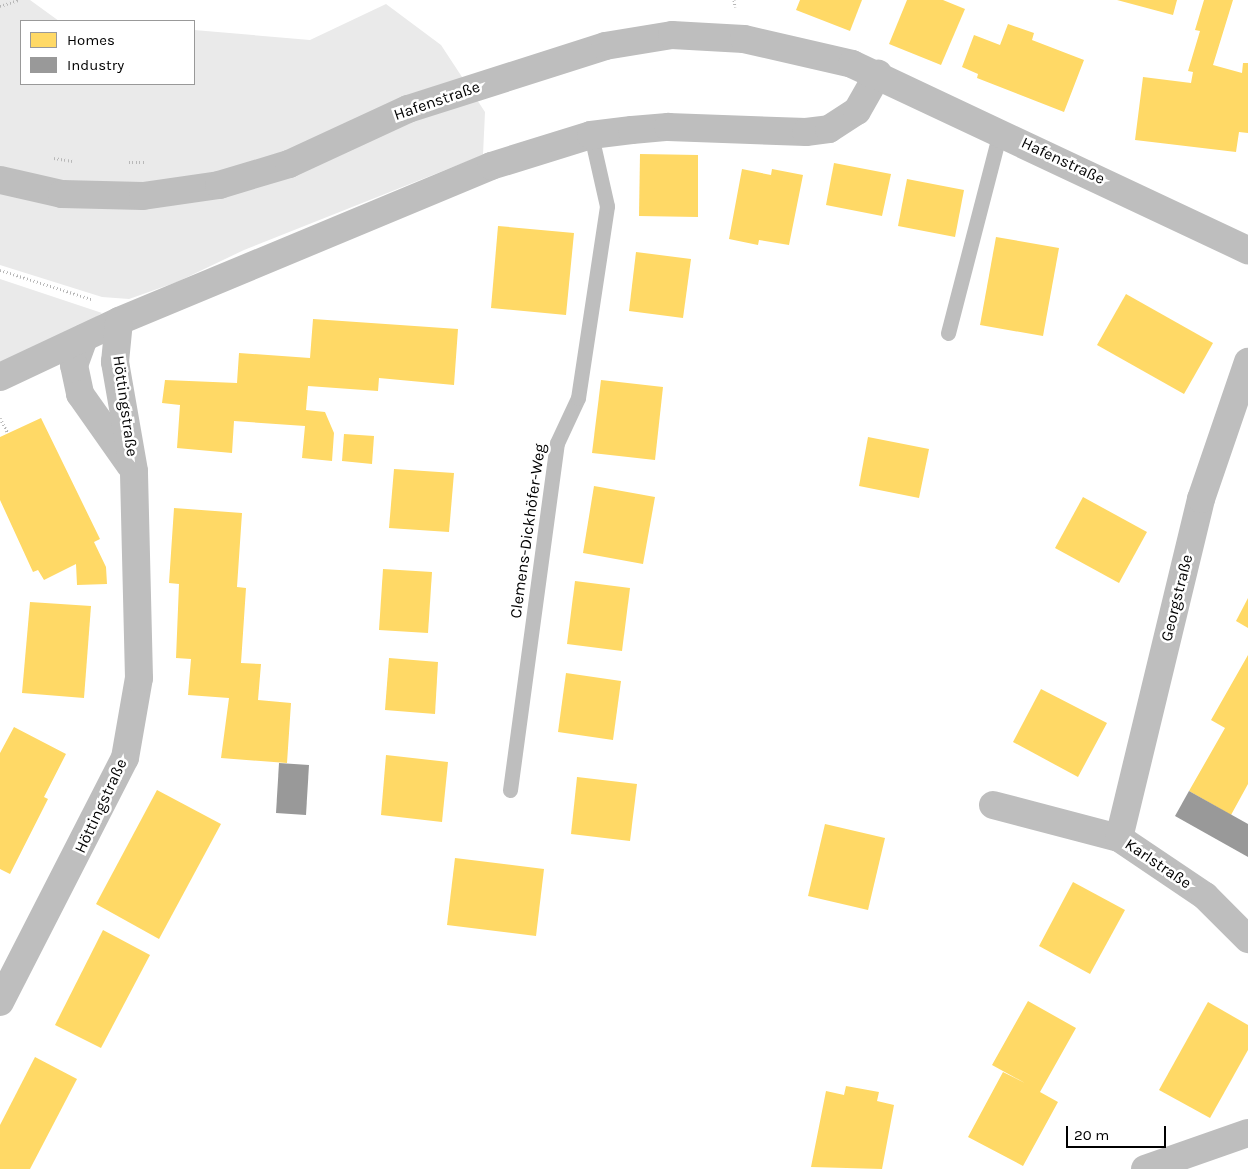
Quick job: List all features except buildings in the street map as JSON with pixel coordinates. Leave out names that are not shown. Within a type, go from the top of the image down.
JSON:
[{"type":"street","name":"Hafenstraße","points":[[0,180],[62,194],[143,196],[220,186],[289,164],[408,108],[604,46],[672,35],[744,40],[796,49],[878,74],[1248,250]]},
{"type":"street","points":[[0,377],[119,322],[491,166],[591,135],[668,126],[806,132],[829,129],[857,111],[878,74]]},
{"type":"street","name":"Höttingstraße","points":[[0,1002],[125,758],[139,678],[134,471],[115,362],[119,322]]},
{"type":"street","name":"Höttingstraße","points":[[84,338],[74,366],[80,394],[134,471]]},
{"type":"street","name":"Georgstraße","points":[[1119,838],[1200,500],[1248,362]]},
{"type":"street","name":"Karlstraße","points":[[993,804],[1119,838],[1205,896],[1248,939]]},
{"type":"street","points":[[1145,1169],[1248,1133]]},
{"type":"lane","points":[[948,334],[1000,132]]},
{"type":"lane","name":"Clemens-Dickhöfer-Weg","points":[[510,790],[557,442],[578,398],[593,319],[607,206],[591,135]]},
{"type":"path","points":[[0,6],[18,0]]},
{"type":"path","points":[[0,270],[108,305],[119,322]]},
{"type":"path","points":[[0,418],[8,433]]},
{"type":"shaded area","points":[[0,0],[30,0],[58,20],[20,20],[20,85],[195,85],[195,30],[310,40],[386,4],[441,45],[485,112],[483,155],[244,250],[177,282],[129,299],[102,297],[0,265]]},
{"type":"shaded area","points":[[0,279],[102,313],[62,338],[0,369]]}]
